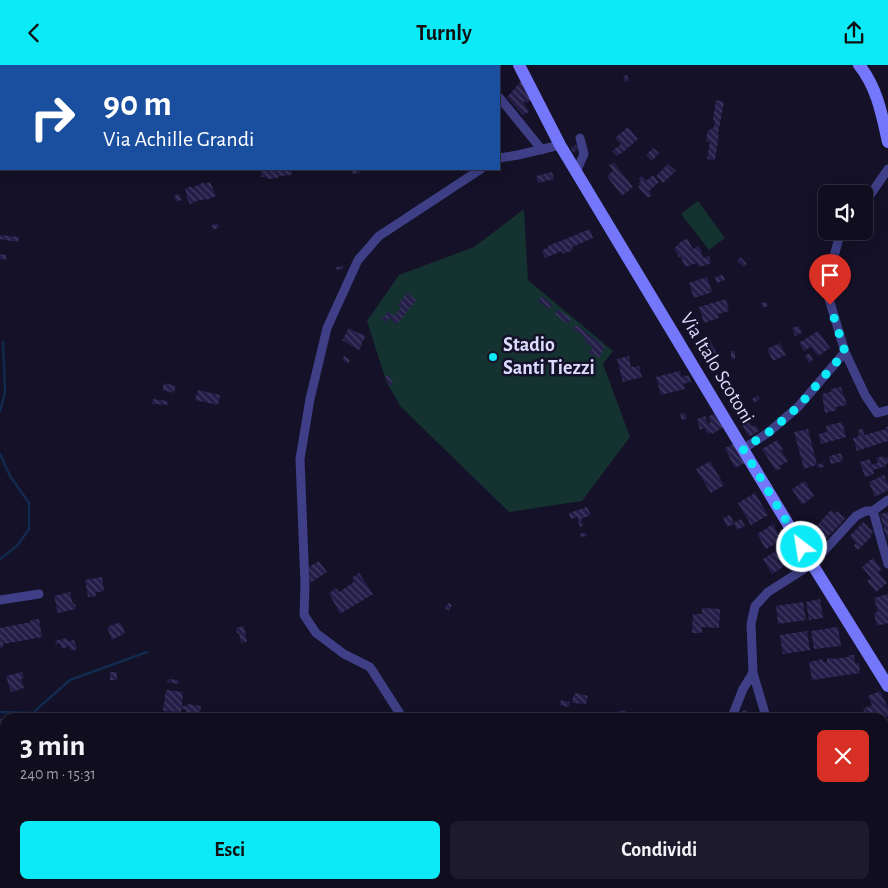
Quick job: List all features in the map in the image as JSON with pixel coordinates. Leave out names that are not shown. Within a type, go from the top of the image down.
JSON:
[{"type":"street","name":"Via Italo Scotoni","points":[[518,65],[576,172],[812,564],[888,686]]},
{"type":"street","points":[[859,65],[866,74],[880,105],[888,142]]},
{"type":"street","points":[[500,98],[542,150]]},
{"type":"street","points":[[576,172],[584,154],[580,138]]},
{"type":"street","points":[[500,158],[560,145]]},
{"type":"street","points":[[873,190],[888,169]]},
{"type":"street","points":[[399,713],[370,667],[344,654],[316,633],[304,615],[305,585],[300,459],[310,399],[327,328],[358,260],[379,236],[479,170]]},
{"type":"street","points":[[839,240],[826,289],[845,352],[865,395],[877,413],[888,410]]},
{"type":"street","points":[[743,449],[769,432],[798,407],[845,352]]},
{"type":"street","points":[[765,713],[752,673],[751,624],[755,606],[768,592],[812,564],[856,517],[866,511],[873,511],[888,500]]},
{"type":"street","points":[[873,511],[888,564]]},
{"type":"street","points":[[0,600],[39,594]]},
{"type":"street","points":[[734,713],[752,673]]},
{"type":"green space","points":[[698,201],[725,238],[709,250],[681,214]]},
{"type":"green space","name":"Stadio Santi Tiezzi","points":[[524,209],[528,280],[613,351],[603,364],[630,437],[582,501],[509,512],[401,407],[386,381],[367,321],[399,275],[474,247]]},
{"type":"building","points":[[627,75],[629,81],[625,82],[623,76]]},
{"type":"building","points":[[523,79],[533,98],[527,103],[523,102],[529,112],[523,115],[507,97]]},
{"type":"building","points":[[716,100],[724,102],[715,160],[707,159],[710,142],[706,141],[708,130],[711,130],[711,127],[714,128],[715,120],[713,120]]},
{"type":"building","points":[[628,127],[638,139],[617,156],[612,151],[621,144],[615,138]]},
{"type":"building","points":[[576,145],[578,150],[573,152],[571,147]]},
{"type":"building","points":[[653,148],[659,153],[652,161],[646,155]]},
{"type":"building","points":[[614,163],[633,187],[622,196],[607,176],[613,171],[609,165]]},
{"type":"building","points":[[668,164],[676,171],[663,183],[656,176]]},
{"type":"building","points":[[261,170],[292,170],[292,175],[267,179],[266,177],[261,177]]},
{"type":"building","points":[[351,170],[359,170],[360,173],[352,174]]},
{"type":"building","points":[[552,172],[554,179],[538,183],[536,176]]},
{"type":"building","points":[[653,175],[659,182],[649,191],[652,195],[648,198],[638,187],[640,185],[638,183],[641,181],[639,178],[642,176],[646,181]]},
{"type":"building","points":[[204,182],[205,184],[210,182],[216,196],[190,204],[185,189]]},
{"type":"building","points":[[179,194],[182,200],[176,202],[174,196]]},
{"type":"building","points":[[217,223],[219,227],[214,230],[211,226]]},
{"type":"building","points":[[590,229],[593,238],[572,247],[573,250],[563,254],[562,251],[545,258],[542,250],[548,248],[548,246]]},
{"type":"building","points":[[0,235],[19,237],[18,242],[0,239]]},
{"type":"building","points":[[687,238],[693,249],[698,246],[703,258],[709,256],[711,263],[699,267],[697,263],[685,267],[681,257],[679,257],[674,248]]},
{"type":"building","points":[[0,254],[6,255],[6,260],[0,259]]},
{"type":"building","points":[[740,257],[747,264],[744,267],[737,261]]},
{"type":"building","points":[[343,266],[343,269],[336,270],[336,267]]},
{"type":"building","points":[[723,275],[725,280],[717,283],[715,277]]},
{"type":"building","points":[[707,277],[712,292],[694,298],[689,283]]},
{"type":"building","points":[[407,293],[416,300],[397,324],[389,318],[386,322],[382,319],[388,312],[394,316],[401,307],[398,305]]},
{"type":"building","points":[[542,296],[553,305],[549,309],[538,301]]},
{"type":"building","points":[[726,299],[729,311],[718,314],[719,318],[704,323],[699,307]]},
{"type":"building","points":[[767,302],[768,306],[763,308],[761,303]]},
{"type":"building","points":[[558,309],[571,319],[567,324],[555,314]]},
{"type":"building","points":[[576,324],[605,347],[599,358],[589,353],[593,348],[573,328]]},
{"type":"building","points":[[799,326],[802,333],[795,336],[792,328]]},
{"type":"building","points":[[349,328],[366,336],[359,350],[342,340]]},
{"type":"building","points":[[818,331],[830,348],[818,356],[811,347],[804,351],[799,343]]},
{"type":"building","points":[[709,339],[717,352],[703,360],[694,345]]},
{"type":"building","points":[[780,343],[786,355],[773,361],[767,349]]},
{"type":"building","points":[[731,351],[735,351],[735,359],[731,359]]},
{"type":"building","points":[[809,353],[813,360],[809,363],[805,356]]},
{"type":"building","points":[[344,356],[350,360],[348,364],[342,360]]},
{"type":"building","points":[[629,356],[631,367],[639,366],[642,377],[623,382],[617,359]]},
{"type":"building","points":[[680,371],[681,377],[689,375],[691,382],[683,384],[685,389],[661,395],[656,377]]},
{"type":"building","points":[[389,375],[393,384],[389,386],[385,377]]},
{"type":"building","points":[[164,383],[176,386],[174,393],[162,390]]},
{"type":"building","points":[[841,387],[847,405],[836,407],[837,410],[825,413],[822,394],[831,392],[831,389]]},
{"type":"building","points":[[198,390],[220,395],[218,405],[195,400]]},
{"type":"building","points":[[758,396],[760,399],[754,403],[752,399]]},
{"type":"building","points":[[153,399],[168,401],[167,405],[152,404]]},
{"type":"building","points":[[741,405],[751,422],[749,423],[752,427],[755,425],[759,431],[749,437],[733,410]]},
{"type":"building","points":[[717,412],[725,426],[712,434],[711,432],[708,434],[704,428],[700,430],[697,419],[705,416],[708,424],[711,422],[708,417]]},
{"type":"building","points":[[685,413],[687,418],[682,420],[680,414]]},
{"type":"building","points":[[842,422],[846,437],[821,444],[819,434],[827,432],[826,426]]},
{"type":"building","points":[[888,427],[888,441],[857,451],[853,438],[859,436],[858,430],[863,428],[864,435],[886,429]]},
{"type":"building","points":[[808,429],[817,465],[804,469],[794,432]]},
{"type":"building","points":[[777,440],[788,461],[776,471],[762,449]]},
{"type":"building","points":[[737,442],[747,462],[735,468],[725,448]]},
{"type":"building","points":[[841,453],[843,461],[831,464],[829,456]]},
{"type":"building","points":[[883,456],[884,458],[887,457],[888,460],[886,466],[873,470],[874,474],[865,477],[860,462],[870,459],[871,465],[878,463],[876,458]]},
{"type":"building","points":[[710,461],[724,485],[711,493],[696,469]]},
{"type":"building","points":[[823,463],[824,467],[818,468],[817,465]]},
{"type":"building","points":[[884,475],[888,482],[888,490],[875,497],[869,482]]},
{"type":"building","points":[[805,481],[814,496],[802,505],[792,489]]},
{"type":"building","points":[[755,493],[768,515],[751,525],[738,503]]},
{"type":"building","points":[[587,507],[591,515],[581,519],[583,526],[580,527],[577,517],[571,519],[569,513]]},
{"type":"building","points":[[831,510],[835,514],[837,511],[845,519],[823,542],[812,531]]},
{"type":"building","points":[[888,512],[888,539],[887,539],[880,514]]},
{"type":"building","points":[[730,515],[734,523],[741,519],[745,526],[737,530],[734,524],[727,527],[723,518]]},
{"type":"building","points":[[863,522],[873,532],[871,537],[858,550],[854,546],[856,543],[850,536]]},
{"type":"building","points":[[773,524],[782,540],[766,549],[757,534]]},
{"type":"building","points":[[585,532],[587,536],[581,537],[580,534]]},
{"type":"building","points":[[779,549],[788,564],[772,574],[763,559]]},
{"type":"building","points":[[873,558],[882,569],[878,572],[887,583],[876,592],[867,581],[871,578],[862,567]]},
{"type":"building","points":[[319,561],[327,572],[310,583],[309,567]]},
{"type":"building","points":[[359,573],[373,594],[340,614],[329,593],[336,588],[339,592],[354,582],[352,578]]},
{"type":"building","points":[[102,577],[104,591],[95,593],[96,596],[88,597],[85,580]]},
{"type":"building","points":[[70,592],[76,609],[58,613],[54,596]]},
{"type":"building","points":[[888,594],[888,623],[877,626],[874,613],[878,612],[874,598]]},
{"type":"building","points":[[820,599],[823,618],[809,620],[806,602]]},
{"type":"building","points":[[803,602],[806,620],[778,624],[776,606]]},
{"type":"building","points":[[448,603],[452,605],[449,611],[445,608]]},
{"type":"building","points":[[702,608],[720,609],[719,628],[702,627],[702,633],[692,633],[693,614],[702,614]]},
{"type":"building","points":[[39,619],[42,637],[3,644],[3,647],[0,648],[0,628]]},
{"type":"building","points":[[120,622],[125,633],[112,640],[107,627]]},
{"type":"building","points":[[244,626],[247,642],[241,643],[236,628]]},
{"type":"building","points":[[838,627],[841,646],[814,649],[811,631]]},
{"type":"building","points":[[807,631],[810,650],[783,654],[780,635]]},
{"type":"building","points":[[67,638],[68,641],[74,640],[77,649],[71,651],[69,646],[62,649],[60,643],[56,645],[55,641]]},
{"type":"building","points":[[848,655],[854,655],[855,663],[859,663],[860,673],[812,680],[809,662],[823,659],[823,662],[827,662],[827,658],[849,657]]},
{"type":"building","points":[[22,672],[24,678],[21,679],[24,688],[11,692],[6,676]]},
{"type":"building","points":[[110,672],[117,672],[117,680],[110,680]]},
{"type":"building","points":[[168,679],[178,680],[178,684],[167,682]]},
{"type":"building","points":[[166,690],[183,692],[182,706],[187,706],[187,704],[201,706],[200,713],[186,713],[186,710],[181,709],[181,712],[163,711]]},
{"type":"building","points":[[880,691],[888,708],[888,713],[865,713],[863,709],[872,705],[868,696]]},
{"type":"building","points":[[575,693],[588,696],[586,704],[572,703]]},
{"type":"building","points":[[561,700],[570,702],[569,707],[560,705]]},
{"type":"building","points":[[619,710],[632,713],[619,713]]},
{"type":"waterway","points":[[0,411],[5,393],[3,342]]},
{"type":"waterway","points":[[0,454],[10,476],[29,503],[29,529],[17,546],[0,559]]},
{"type":"waterway","points":[[34,713],[70,680],[147,652]]},
{"type":"waterway","points":[[0,712],[34,713]]},
{"type":"place","name":"Stadio Santi Tiezzi","points":[[493,357]]},
{"type":"route","points":[[802,547],[743,449],[769,432],[798,407],[845,352],[830,305]]}]
